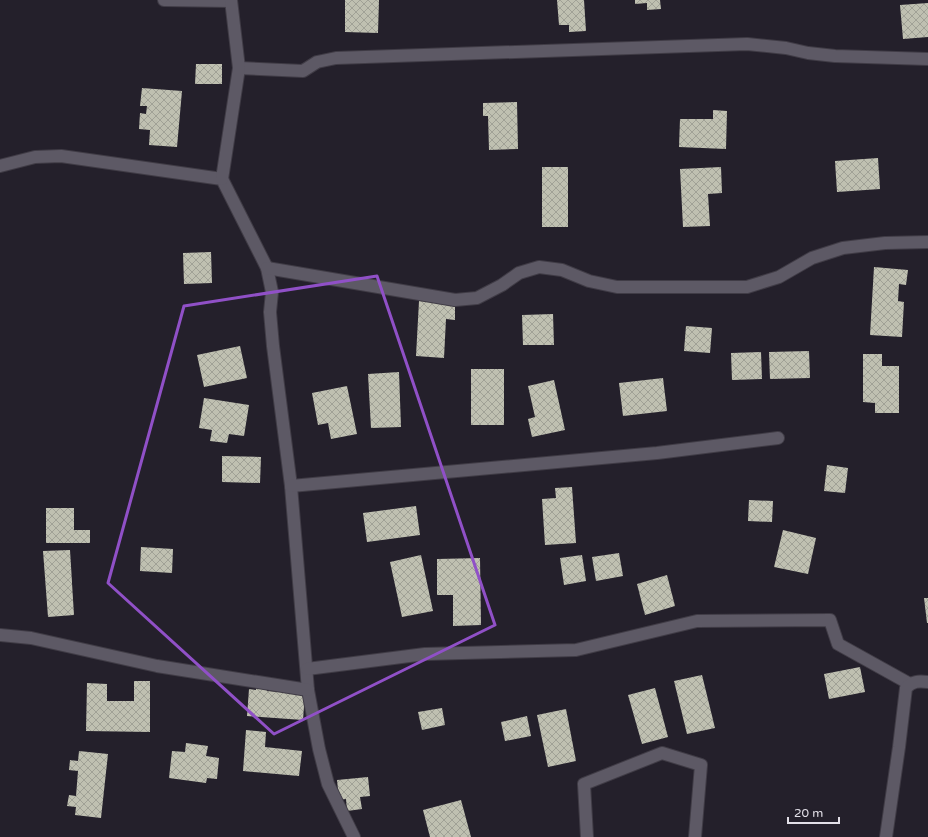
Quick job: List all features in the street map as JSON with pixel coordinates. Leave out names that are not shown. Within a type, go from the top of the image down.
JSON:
[{"type":"street","points":[[164,0],[231,1],[239,68],[222,179],[267,268],[272,292],[270,312],[273,346],[292,486],[308,690],[319,749],[328,784],[354,837]]},
{"type":"street","points":[[239,68],[303,71],[317,62],[336,58],[747,44],[786,48],[808,53],[835,56],[928,59]]},
{"type":"street","points":[[0,166],[35,157],[61,156],[222,179]]},
{"type":"street","points":[[267,268],[455,300],[477,298],[502,285],[519,273],[538,267],[562,270],[589,281],[616,287],[747,287],[779,277],[812,258],[843,248],[885,243],[928,242]]},
{"type":"street","points":[[292,486],[657,453],[778,438]]},
{"type":"street","points":[[306,669],[425,654],[576,650],[697,621],[830,620],[838,644],[910,684]]},
{"type":"street","points":[[0,635],[31,638],[157,666],[308,690]]},
{"type":"street","points":[[886,837],[899,747],[904,695],[906,688],[910,684],[917,681],[928,682]]},
{"type":"street","points":[[587,837],[584,784],[662,753],[701,765],[695,837]]},
{"type":"highlighted area","points":[[377,276],[495,625],[274,734],[108,583],[184,306]]},
{"type":"building","points":[[345,0],[379,0],[378,33],[345,32]]},
{"type":"building","points":[[557,0],[584,0],[586,31],[569,32],[569,25],[559,25]]},
{"type":"building","points":[[635,0],[660,0],[661,9],[647,10],[647,3],[635,4]]},
{"type":"building","points":[[928,3],[928,37],[903,39],[900,5]]},
{"type":"building","points":[[196,64],[222,64],[222,84],[195,84]]},
{"type":"building","points":[[142,88],[182,91],[177,147],[149,145],[150,130],[139,129],[140,113],[146,114],[147,106],[140,106]]},
{"type":"building","points":[[517,102],[518,149],[489,150],[488,116],[483,116],[483,103]]},
{"type":"building","points":[[713,110],[727,111],[726,149],[679,147],[680,119],[713,119]]},
{"type":"building","points":[[878,158],[880,189],[837,192],[835,161]]},
{"type":"building","points":[[542,167],[568,167],[568,227],[542,227]]},
{"type":"building","points":[[721,167],[722,193],[708,194],[710,226],[683,227],[680,169]]},
{"type":"building","points":[[211,252],[212,283],[184,284],[183,253]]},
{"type":"building","points":[[874,267],[908,270],[906,285],[899,284],[898,301],[904,302],[902,337],[870,335]]},
{"type":"building","points":[[419,301],[455,303],[455,320],[446,319],[444,358],[416,356]]},
{"type":"building","points":[[553,314],[554,345],[523,345],[522,315]]},
{"type":"building","points":[[686,326],[712,328],[710,353],[684,351]]},
{"type":"building","points":[[240,346],[247,378],[204,387],[197,355]]},
{"type":"building","points":[[809,351],[810,378],[770,379],[769,352]]},
{"type":"building","points":[[761,352],[762,379],[732,380],[731,353]]},
{"type":"building","points":[[863,354],[882,354],[882,366],[899,366],[899,413],[875,413],[875,403],[863,402]]},
{"type":"building","points":[[471,369],[504,369],[504,425],[471,425]]},
{"type":"building","points":[[399,372],[401,427],[371,428],[368,374]]},
{"type":"building","points":[[663,378],[667,411],[623,416],[619,383]]},
{"type":"building","points":[[554,380],[565,430],[532,437],[528,419],[535,417],[528,386]]},
{"type":"building","points":[[347,386],[357,434],[331,439],[328,423],[318,425],[312,393]]},
{"type":"building","points":[[204,398],[249,405],[244,436],[229,434],[227,443],[210,441],[212,430],[199,428]]},
{"type":"building","points":[[222,456],[261,457],[260,483],[222,482]]},
{"type":"building","points":[[827,465],[848,468],[845,493],[824,491]]},
{"type":"building","points":[[572,487],[576,543],[545,545],[542,499],[556,498],[555,488]]},
{"type":"building","points":[[749,500],[773,501],[772,522],[748,521]]},
{"type":"building","points":[[416,506],[420,535],[367,542],[363,513]]},
{"type":"building","points":[[46,508],[74,508],[74,530],[90,530],[90,543],[46,543]]},
{"type":"building","points":[[783,530],[816,538],[808,574],[774,567]]},
{"type":"building","points":[[141,547],[173,549],[172,573],[140,571]]},
{"type":"building","points":[[70,550],[74,615],[48,617],[43,551]]},
{"type":"building","points":[[619,553],[623,576],[596,581],[592,557]]},
{"type":"building","points":[[421,555],[433,611],[402,617],[390,562]]},
{"type":"building","points":[[582,555],[586,581],[564,585],[560,558]]},
{"type":"building","points":[[480,558],[481,625],[453,626],[453,595],[437,595],[437,559]]},
{"type":"building","points":[[667,575],[675,606],[645,615],[637,584]]},
{"type":"building","points":[[924,598],[928,598],[928,623],[927,623]]},
{"type":"building","points":[[860,667],[865,692],[829,699],[824,674]]},
{"type":"building","points":[[702,675],[715,728],[687,734],[674,681]]},
{"type":"building","points":[[134,681],[150,681],[150,732],[86,731],[87,683],[107,684],[107,701],[134,701]]},
{"type":"building","points":[[256,681],[268,682],[267,691],[281,692],[281,682],[305,693],[303,720],[247,716],[249,689],[256,690]]},
{"type":"building","points":[[655,688],[668,737],[642,744],[628,695]]},
{"type":"building","points":[[442,708],[445,725],[422,730],[418,712]]},
{"type":"building","points":[[566,709],[576,761],[548,767],[537,715]]},
{"type":"building","points":[[527,716],[531,736],[505,741],[501,722]]},
{"type":"building","points":[[246,730],[266,732],[265,747],[302,751],[299,776],[243,771]]},
{"type":"building","points":[[186,743],[208,746],[206,756],[219,758],[217,779],[207,778],[206,783],[169,778],[172,751],[185,752]]},
{"type":"building","points":[[79,751],[108,754],[101,818],[75,815],[76,807],[67,806],[69,795],[76,796],[78,771],[69,770],[70,760],[78,761]]},
{"type":"building","points":[[368,777],[370,796],[360,797],[362,809],[347,811],[346,799],[339,800],[337,780]]},
{"type":"building","points":[[461,800],[471,837],[430,837],[423,810]]}]
